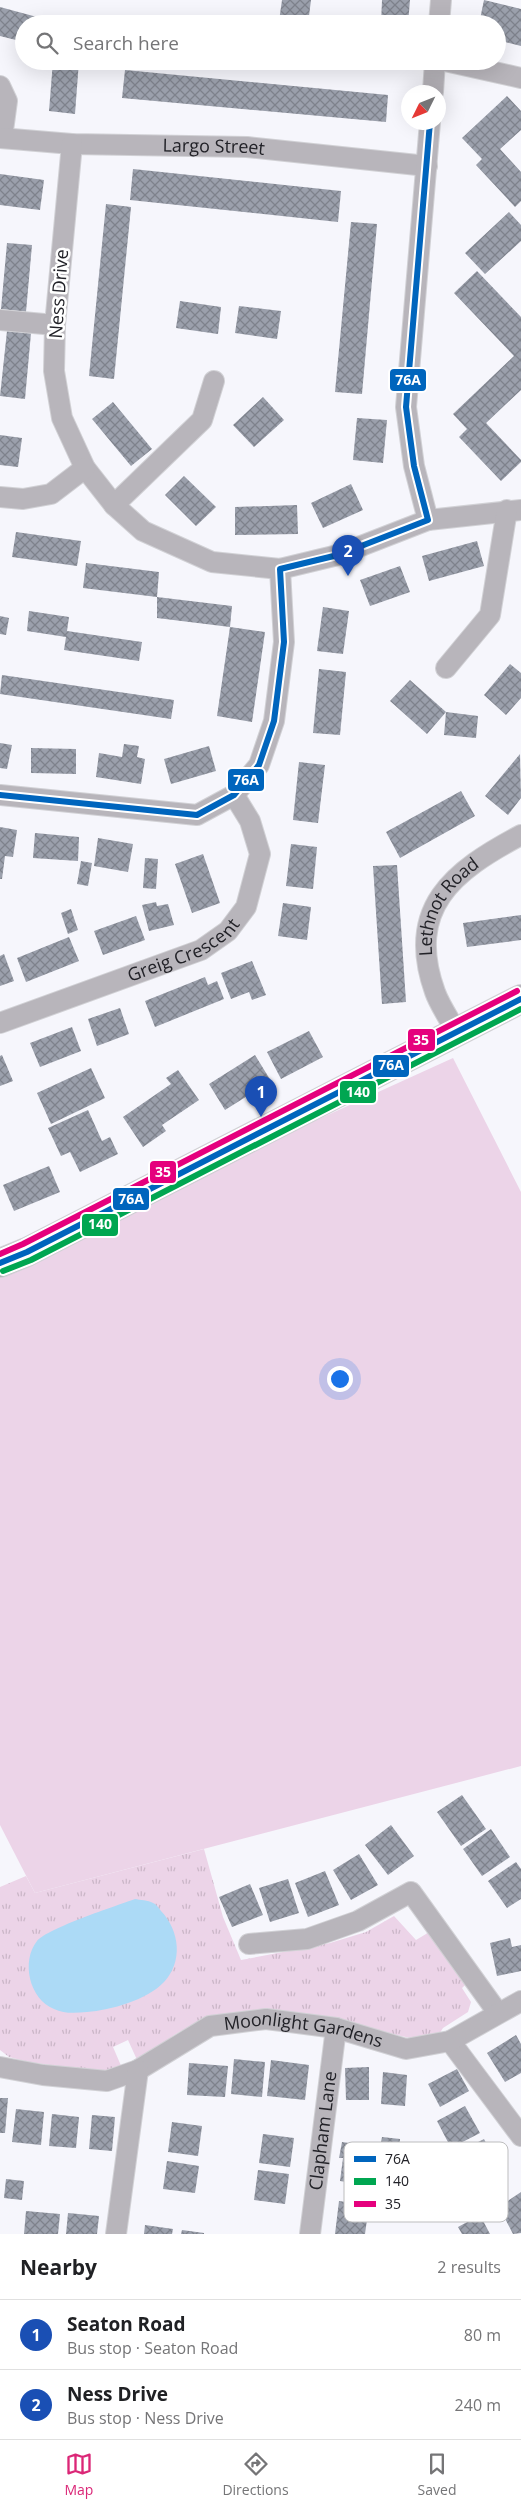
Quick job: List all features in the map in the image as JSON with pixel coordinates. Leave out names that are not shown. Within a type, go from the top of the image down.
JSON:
[{"type":"street","points":[[440,15],[441,0]]},
{"type":"street","points":[[433,85],[434,70]]},
{"type":"street","points":[[485,70],[521,78]]},
{"type":"street","points":[[0,86],[7,101],[1,138]]},
{"type":"street","points":[[428,520],[414,466],[406,407],[429,130]]},
{"type":"street","name":"Largo Street","points":[[1,138],[72,144],[247,146],[427,166]]},
{"type":"street","name":"Ness Drive","points":[[72,144],[55,325],[54,371],[62,418],[85,468],[114,505],[143,530],[212,562],[280,569],[338,556],[428,520],[514,510]]},
{"type":"street","points":[[0,320],[55,325]]},
{"type":"street","points":[[114,505],[202,420],[214,381]]},
{"type":"street","points":[[0,497],[23,499],[51,494],[85,468]]},
{"type":"street","points":[[446,668],[490,615],[514,510]]},
{"type":"street","points":[[0,795],[197,815],[234,795],[259,765],[274,721],[284,642],[280,569]]},
{"type":"street","name":"Greig Crescent","points":[[0,1024],[201,950],[228,931],[246,907],[260,854],[250,821],[234,795]]},
{"type":"street","name":"Lethnot Road","points":[[457,1033],[436,994],[425,958],[428,928],[437,901],[456,876],[481,856],[521,835]]},
{"type":"street","points":[[0,1263],[27,1252],[521,999]]},
{"type":"street","points":[[249,1944],[307,1939],[358,1921],[411,1892],[498,2013]]},
{"type":"street","name":"Moonlight Gardens","points":[[0,2067],[43,2076],[107,2081],[138,2070],[210,2026],[266,2019],[336,2028],[406,2049],[450,2041],[521,2001]]},
{"type":"street","name":"Clapham Lane","points":[[310,2234],[336,2028]]},
{"type":"street","points":[[450,2041],[521,2136]]},
{"type":"street","points":[[116,2234],[138,2070]]},
{"type":"green space","points":[[453,1058],[521,1192],[521,1766],[35,1893],[0,1825],[0,1263]]},
{"type":"green space","points":[[204,1849],[223,1917],[241,1960],[330,1943],[366,1932],[394,1916],[416,1940],[431,1931],[467,1983],[462,1988],[471,2002],[468,2012],[443,2028],[436,2039],[421,2040],[306,2015],[277,2011],[248,2011],[219,2016],[184,2029],[138,2062],[128,2040],[113,2047],[122,2068],[100,2072],[29,2062],[9,2057],[0,2050],[0,1887],[26,1876],[35,1893]]},
{"type":"water","points":[[135,1899],[155,1904],[172,1928],[177,1946],[176,1956],[170,1974],[164,1982],[138,1999],[107,2009],[70,2013],[58,2011],[45,2004],[33,1988],[30,1979],[29,1959],[37,1941],[68,1924]]},
{"type":"building","points":[[282,0],[311,0],[309,15],[280,15]]},
{"type":"building","points":[[382,0],[410,0],[409,15],[381,15]]},
{"type":"building","points":[[484,0],[521,9],[521,46],[506,42],[506,15],[481,15]]},
{"type":"building","points":[[0,7],[30,15],[15,15],[15,40],[0,36]]},
{"type":"building","points":[[52,70],[78,70],[75,114],[49,111]]},
{"type":"building","points":[[125,70],[388,95],[386,122],[122,98]]},
{"type":"building","points":[[507,96],[521,111],[521,130],[500,149],[521,172],[521,201],[515,207],[476,165],[482,159],[462,138]]},
{"type":"building","points":[[133,169],[341,191],[338,222],[130,200]]},
{"type":"building","points":[[0,174],[44,180],[40,210],[0,205]]},
{"type":"building","points":[[106,204],[131,207],[114,379],[89,376]]},
{"type":"building","points":[[509,212],[521,225],[521,241],[485,274],[465,253]]},
{"type":"building","points":[[351,222],[377,224],[362,394],[335,392]]},
{"type":"building","points":[[7,243],[32,245],[26,312],[1,309]]},
{"type":"building","points":[[477,271],[521,317],[521,390],[486,423],[521,460],[501,481],[459,437],[467,429],[453,414],[514,356],[454,293]]},
{"type":"building","points":[[180,301],[221,307],[218,334],[176,328]]},
{"type":"building","points":[[239,306],[281,311],[277,339],[235,333]]},
{"type":"building","points":[[7,331],[31,333],[25,399],[0,396]]},
{"type":"building","points":[[263,397],[284,420],[254,447],[233,425]]},
{"type":"building","points":[[113,402],[152,449],[131,466],[92,419]]},
{"type":"building","points":[[357,418],[387,420],[383,463],[353,460]]},
{"type":"building","points":[[0,435],[22,438],[18,467],[0,465]]},
{"type":"building","points":[[184,476],[216,507],[196,526],[165,495]]},
{"type":"building","points":[[351,484],[363,510],[323,528],[311,503]]},
{"type":"building","points":[[297,505],[298,534],[235,535],[235,507]]},
{"type":"building","points":[[16,532],[81,541],[77,566],[12,557]]},
{"type":"building","points":[[477,541],[484,566],[429,581],[422,556]]},
{"type":"building","points":[[86,563],[159,572],[157,597],[83,588]]},
{"type":"building","points":[[400,566],[410,592],[370,606],[360,580]]},
{"type":"building","points":[[157,597],[232,606],[230,627],[157,618]]},
{"type":"building","points":[[323,607],[349,611],[343,654],[317,651]]},
{"type":"building","points":[[29,611],[69,617],[67,631],[142,642],[139,661],[64,650],[66,637],[27,631]]},
{"type":"building","points":[[0,616],[9,618],[6,635],[0,634]]},
{"type":"building","points":[[230,627],[265,632],[252,722],[217,716]]},
{"type":"building","points":[[510,664],[521,673],[521,698],[506,715],[484,695]]},
{"type":"building","points":[[319,669],[346,672],[340,735],[313,733]]},
{"type":"building","points":[[2,675],[174,700],[171,719],[0,694]]},
{"type":"building","points":[[410,680],[446,712],[427,734],[390,701]]},
{"type":"building","points":[[446,712],[478,716],[476,738],[444,735]]},
{"type":"building","points":[[0,743],[12,745],[7,769],[0,768]]},
{"type":"building","points":[[124,744],[139,746],[137,757],[145,759],[141,784],[96,777],[99,753],[122,757]]},
{"type":"building","points":[[209,746],[216,771],[171,784],[164,759]]},
{"type":"building","points":[[31,748],[76,749],[76,774],[31,773]]},
{"type":"building","points":[[520,754],[521,798],[508,815],[485,796]]},
{"type":"building","points":[[299,762],[325,765],[318,823],[293,820]]},
{"type":"building","points":[[461,791],[475,816],[400,858],[386,832]]},
{"type":"building","points":[[0,827],[17,830],[13,857],[5,856],[2,879],[0,879]]},
{"type":"building","points":[[35,833],[79,837],[78,861],[33,858]]},
{"type":"building","points":[[98,838],[133,844],[128,872],[94,866]]},
{"type":"building","points":[[291,844],[317,847],[313,889],[286,886]]},
{"type":"building","points":[[203,854],[220,903],[192,913],[175,864]]},
{"type":"building","points":[[145,858],[158,859],[156,889],[143,888]]},
{"type":"building","points":[[81,861],[92,863],[88,886],[77,884]]},
{"type":"building","points":[[397,865],[406,1002],[382,1004],[373,866]]},
{"type":"building","points":[[156,902],[157,906],[168,904],[174,925],[149,931],[142,905]]},
{"type":"building","points":[[283,903],[311,907],[307,940],[278,936]]},
{"type":"building","points":[[71,909],[78,930],[68,934],[61,913]]},
{"type":"building","points":[[521,915],[521,940],[467,947],[463,923]]},
{"type":"building","points":[[136,916],[145,940],[103,955],[94,931]]},
{"type":"building","points":[[69,937],[79,961],[26,982],[17,958]]},
{"type":"building","points":[[4,954],[14,981],[0,986],[0,956]]},
{"type":"building","points":[[252,961],[266,995],[252,1000],[249,992],[231,999],[221,973]]},
{"type":"building","points":[[205,977],[208,985],[217,981],[224,999],[155,1027],[145,1001]]},
{"type":"building","points":[[120,1008],[129,1034],[97,1046],[88,1019]]},
{"type":"building","points":[[72,1027],[81,1051],[40,1067],[30,1043]]},
{"type":"building","points":[[309,1031],[323,1057],[281,1079],[267,1052]]},
{"type":"building","points":[[2,1055],[13,1081],[0,1086],[0,1056]]},
{"type":"building","points":[[255,1055],[271,1081],[225,1110],[209,1084]]},
{"type":"building","points":[[91,1068],[105,1098],[51,1124],[37,1093]]},
{"type":"building","points":[[178,1070],[199,1100],[162,1125],[166,1131],[143,1147],[123,1117],[171,1084],[166,1078]]},
{"type":"building","points":[[88,1110],[102,1141],[110,1137],[118,1154],[80,1172],[70,1152],[61,1156],[48,1128]]},
{"type":"building","points":[[49,1166],[60,1192],[14,1211],[3,1185]]},
{"type":"building","points":[[462,1795],[486,1829],[461,1846],[437,1812]]},
{"type":"building","points":[[391,1825],[414,1856],[388,1875],[365,1845]]},
{"type":"building","points":[[491,1829],[510,1857],[482,1876],[463,1849]]},
{"type":"building","points":[[359,1854],[378,1885],[351,1900],[333,1870]]},
{"type":"building","points":[[516,1862],[521,1869],[521,1899],[507,1908],[488,1881]]},
{"type":"building","points":[[325,1871],[339,1905],[308,1917],[295,1883]]},
{"type":"building","points":[[288,1879],[299,1913],[270,1922],[259,1888]]},
{"type":"building","points":[[250,1884],[263,1915],[232,1927],[219,1897]]},
{"type":"building","points":[[510,1938],[512,1947],[521,1945],[521,1971],[497,1976],[490,1943]]},
{"type":"building","points":[[516,2035],[521,2044],[521,2073],[505,2082],[487,2053]]},
{"type":"building","points":[[234,2059],[265,2062],[262,2097],[231,2094]]},
{"type":"building","points":[[271,2060],[309,2065],[305,2100],[267,2096]]},
{"type":"building","points":[[189,2063],[228,2066],[225,2097],[187,2095]]},
{"type":"building","points":[[369,2067],[369,2100],[346,2100],[345,2068]]},
{"type":"building","points":[[457,2069],[469,2091],[440,2107],[428,2084]]},
{"type":"building","points":[[383,2072],[407,2075],[405,2106],[381,2104]]},
{"type":"building","points":[[0,2098],[8,2098],[5,2133],[0,2133]]},
{"type":"building","points":[[465,2106],[480,2133],[463,2142],[448,2142],[437,2121]]},
{"type":"building","points":[[16,2109],[44,2112],[41,2145],[12,2142]]},
{"type":"building","points":[[52,2114],[79,2117],[76,2148],[49,2146]]},
{"type":"building","points":[[92,2115],[115,2117],[112,2151],[89,2149]]},
{"type":"building","points":[[172,2122],[202,2126],[198,2156],[168,2152]]},
{"type":"building","points":[[263,2134],[294,2138],[290,2167],[259,2163]]},
{"type":"building","points":[[382,2137],[400,2139],[400,2142],[381,2142]]},
{"type":"building","points":[[342,2142],[344,2142],[344,2182],[340,2181],[343,2158],[339,2158]]},
{"type":"building","points":[[167,2161],[199,2166],[195,2193],[163,2189]]},
{"type":"building","points":[[258,2170],[289,2174],[285,2204],[254,2200]]},
{"type":"building","points":[[6,2179],[24,2181],[22,2200],[4,2198]]},
{"type":"building","points":[[521,2192],[521,2233],[513,2234],[507,2222],[508,2201]]},
{"type":"building","points":[[339,2201],[344,2202],[344,2222],[367,2222],[365,2234],[335,2234]]},
{"type":"building","points":[[26,2211],[60,2214],[58,2234],[24,2234]]},
{"type":"building","points":[[68,2213],[99,2216],[97,2234],[66,2234]]},
{"type":"building","points":[[467,2222],[484,2222],[490,2234],[462,2234],[458,2227]]},
{"type":"building","points":[[145,2225],[173,2229],[172,2234],[144,2234]]},
{"type":"building","points":[[182,2230],[204,2233],[204,2234],[181,2234]]},
{"type":"transit line","name":"76A","points":[[0,795],[197,815],[234,795],[259,765],[274,721],[284,642],[280,569],[338,555],[428,520],[414,466],[406,407],[429,130]]},
{"type":"transit line","name":"35","points":[[0,1254],[23,1244],[517,991]]},
{"type":"transit line","name":"76A","points":[[0,1263],[27,1252],[521,999]]},
{"type":"transit line","name":"140","points":[[3,1271],[31,1260],[521,1009]]},
{"type":"place","name":"Ness Drive","points":[[348,576]]},
{"type":"place","name":"Seaton Road","points":[[261,1117]]}]
